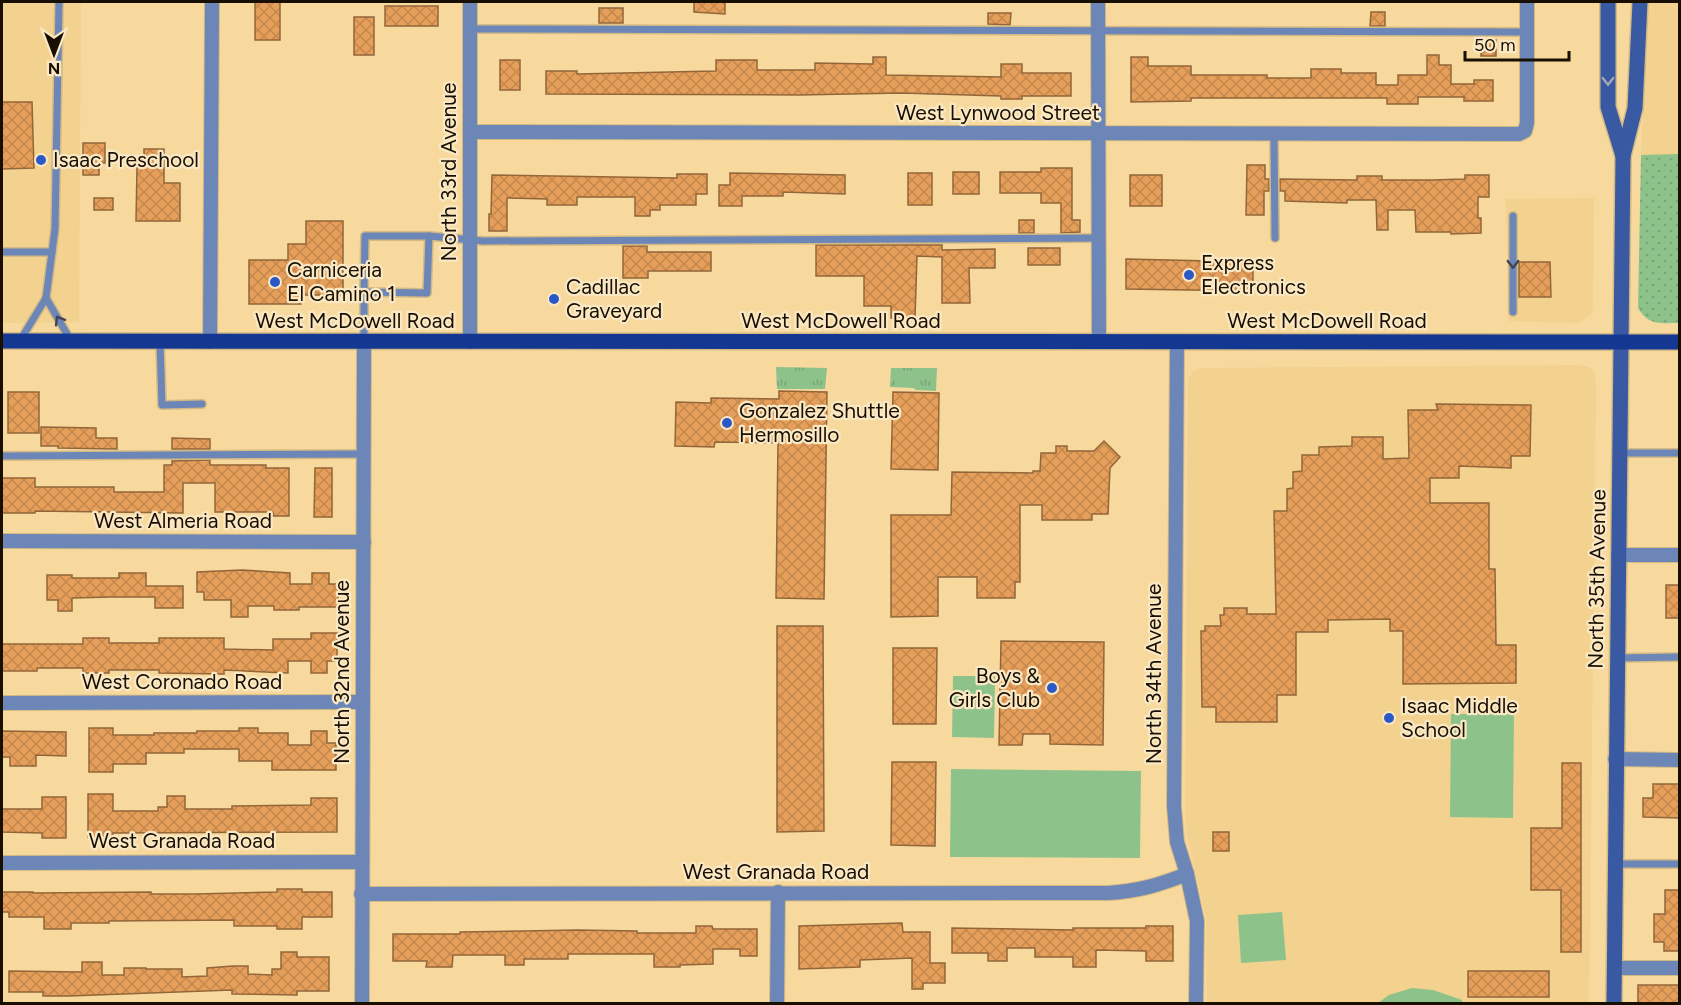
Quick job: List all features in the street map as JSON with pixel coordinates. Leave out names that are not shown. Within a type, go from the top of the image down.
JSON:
[{"type":"main road","name":"North 35th Avenue","points":[[1608,2],[1608,107],[1623,156]]},
{"type":"main road","name":"North 35th Avenue","points":[[1614,1004],[1623,156],[1635,108],[1640,2]]},
{"type":"main road","name":"West McDowell Road","points":[[2,341],[1680,342]]},
{"type":"street","points":[[210,342],[212,2]]},
{"type":"street","name":"North 33rd Avenue","points":[[470,2],[470,342]]},
{"type":"street","points":[[1098,2],[1099,342]]},
{"type":"street","points":[[1527,2],[1527,32]]},
{"type":"street","name":"West Lynwood Street","points":[[470,132],[1519,134],[1525,131],[1527,123],[1527,32]]},
{"type":"street","name":"North 32nd Avenue","points":[[362,1004],[364,342]]},
{"type":"street","name":"North 34th Avenue","points":[[1177,342],[1174,806],[1177,842],[1187,874],[1197,921],[1196,1004]]},
{"type":"street","name":"West Almeria Road","points":[[2,541],[363,542]]},
{"type":"street","points":[[1618,555],[1680,555]]},
{"type":"street","name":"West Coronado Road","points":[[2,703],[363,702]]},
{"type":"street","points":[[1615,759],[1680,760]]},
{"type":"street","name":"West Granada Road","points":[[2,863],[362,862]]},
{"type":"street","name":"West Granada Road","points":[[361,894],[1108,893],[1136,891],[1187,874]]},
{"type":"street","points":[[777,1004],[778,892]]},
{"type":"street","points":[[1614,968],[1680,968]]},
{"type":"lane","points":[[20,341],[46,298],[55,229],[59,2]]},
{"type":"lane","points":[[470,29],[1527,32]]},
{"type":"lane","points":[[1275,134],[1275,238]]},
{"type":"lane","points":[[1513,216],[1514,312]]},
{"type":"lane","points":[[364,342],[365,236],[429,236],[518,241],[1099,238]]},
{"type":"lane","points":[[364,292],[427,293],[429,236]]},
{"type":"lane","points":[[2,252],[52,252]]},
{"type":"lane","points":[[46,298],[71,342]]},
{"type":"lane","points":[[160,342],[162,405],[202,404]]},
{"type":"lane","points":[[1619,453],[1680,453]]},
{"type":"lane","points":[[2,456],[364,454]]},
{"type":"lane","points":[[1616,658],[1680,657]]},
{"type":"lane","points":[[1614,864],[1680,864]]},
{"type":"shaded area","name":"Isaac Preschool","points":[[2,2],[81,2],[79,322],[2,323]]},
{"type":"shaded area","points":[[1648,2],[1679,2],[1679,155],[1641,155]]},
{"type":"shaded area","points":[[1594,198],[1591,315],[1578,323],[1508,321],[1506,199]]},
{"type":"shaded area","name":"Isaac Middle School","points":[[1581,365],[1594,371],[1596,382],[1589,1003],[1207,1003],[1206,917],[1187,835],[1185,813],[1188,379],[1194,371],[1202,368]]},
{"type":"green space","points":[[1679,154],[1679,323],[1661,323],[1646,318],[1638,308],[1641,155]]},
{"type":"green space","points":[[776,367],[827,368],[825,389],[777,389]]},
{"type":"green space","points":[[891,368],[937,368],[936,391],[890,387]]},
{"type":"green space","points":[[953,676],[995,676],[994,738],[952,737]]},
{"type":"green space","points":[[1451,714],[1514,714],[1513,818],[1450,817]]},
{"type":"green space","points":[[951,769],[1141,771],[1140,858],[950,857]]},
{"type":"green space","points":[[1282,912],[1286,960],[1241,963],[1238,915]]},
{"type":"green space","points":[[1412,988],[1433,990],[1462,1000],[1462,1003],[1378,1003],[1389,995]]},
{"type":"building","points":[[255,2],[280,2],[280,40],[255,40]]},
{"type":"building","points":[[694,2],[725,2],[725,14],[694,12]]},
{"type":"building","points":[[385,6],[438,6],[438,26],[385,26]]},
{"type":"building","points":[[599,8],[623,8],[623,23],[599,23]]},
{"type":"building","points":[[1371,12],[1385,12],[1385,26],[1370,26]]},
{"type":"building","points":[[988,13],[1011,13],[1010,25],[988,24]]},
{"type":"building","points":[[354,17],[374,17],[374,55],[354,55]]},
{"type":"building","points":[[1481,40],[1496,40],[1496,56],[1481,56]]},
{"type":"building","points":[[1427,55],[1439,55],[1439,65],[1451,65],[1451,84],[1474,84],[1474,80],[1493,80],[1493,101],[1464,101],[1464,97],[1418,97],[1418,104],[1387,104],[1387,98],[1191,98],[1191,101],[1131,102],[1131,57],[1148,57],[1148,66],[1191,66],[1191,75],[1267,75],[1267,78],[1311,78],[1311,69],[1341,69],[1341,73],[1376,73],[1376,85],[1398,85],[1398,75],[1427,75]]},
{"type":"building","points":[[873,57],[886,57],[886,75],[1001,77],[1001,64],[1022,64],[1022,73],[1071,73],[1071,96],[1022,96],[1022,99],[1001,99],[1001,96],[901,93],[546,94],[546,71],[577,71],[577,74],[716,71],[716,60],[757,60],[757,70],[815,70],[815,63],[873,64]]},
{"type":"building","points":[[500,60],[520,60],[520,90],[500,90]]},
{"type":"building","points":[[2,102],[32,102],[34,168],[2,169]]},
{"type":"building","points":[[83,143],[105,143],[105,163],[99,163],[99,175],[83,175]]},
{"type":"building","points":[[144,149],[164,149],[164,183],[180,183],[180,221],[136,221],[137,167],[144,167]]},
{"type":"building","points":[[1247,165],[1265,165],[1265,179],[1269,179],[1269,191],[1264,191],[1264,215],[1246,215]]},
{"type":"building","points":[[1041,168],[1072,168],[1072,220],[1080,220],[1080,232],[1061,233],[1061,203],[1041,203],[1041,193],[1000,193],[1000,172],[1041,172]]},
{"type":"building","points":[[953,172],[979,172],[979,194],[953,194]]},
{"type":"building","points":[[730,173],[845,175],[845,194],[783,192],[783,196],[742,196],[742,206],[719,206],[719,185],[730,185]]},
{"type":"building","points":[[908,173],[932,173],[932,205],[908,205]]},
{"type":"building","points":[[677,174],[707,174],[707,194],[696,194],[696,205],[660,205],[660,210],[650,210],[650,216],[635,216],[635,197],[577,197],[577,205],[547,205],[547,199],[507,198],[507,231],[489,231],[492,175],[677,178]]},
{"type":"building","points":[[1130,175],[1162,175],[1162,206],[1130,206]]},
{"type":"building","points":[[1465,175],[1489,175],[1489,197],[1478,197],[1481,233],[1416,232],[1415,210],[1388,210],[1388,230],[1377,230],[1376,200],[1347,200],[1347,203],[1285,201],[1285,191],[1280,191],[1280,179],[1357,180],[1357,176],[1382,176],[1382,180],[1432,180],[1465,179]]},
{"type":"building","points":[[94,198],[113,198],[113,210],[94,210]]},
{"type":"building","points":[[1019,220],[1034,220],[1034,233],[1019,233]]},
{"type":"building","points":[[306,221],[343,221],[343,295],[301,295],[301,304],[249,304],[249,260],[288,260],[288,244],[306,244]]},
{"type":"building","points":[[816,245],[942,245],[942,250],[995,249],[995,268],[969,268],[970,303],[942,303],[942,257],[917,256],[915,318],[891,318],[891,306],[864,306],[864,276],[816,276]]},
{"type":"building","points":[[623,246],[647,246],[647,252],[711,252],[711,271],[648,271],[648,278],[623,278]]},
{"type":"building","points":[[1028,248],[1060,248],[1060,265],[1028,265]]},
{"type":"building","name":"Express Electronics","points":[[1126,259],[1253,262],[1253,291],[1126,289]]},
{"type":"building","points":[[1519,262],[1550,262],[1551,297],[1519,297]]},
{"type":"building","points":[[779,391],[827,392],[824,599],[776,598],[778,443],[715,442],[714,447],[675,446],[676,402],[711,403],[711,398],[779,399]]},
{"type":"building","points":[[8,392],[39,392],[39,433],[8,433]]},
{"type":"building","points":[[893,392],[939,393],[938,470],[891,469]]},
{"type":"building","points":[[1436,404],[1531,405],[1530,456],[1511,456],[1511,468],[1459,466],[1459,478],[1430,478],[1430,503],[1489,503],[1489,569],[1495,569],[1496,645],[1516,645],[1516,683],[1403,684],[1403,631],[1390,631],[1390,619],[1328,620],[1328,632],[1296,632],[1296,695],[1277,695],[1277,722],[1216,722],[1216,707],[1202,707],[1201,631],[1205,631],[1205,626],[1221,626],[1220,615],[1224,615],[1224,608],[1247,608],[1247,614],[1276,614],[1274,511],[1287,511],[1287,489],[1293,488],[1293,472],[1302,471],[1302,455],[1319,455],[1319,447],[1352,446],[1352,437],[1383,437],[1383,459],[1409,458],[1408,410],[1438,410]]},
{"type":"building","points":[[41,427],[96,428],[96,438],[117,438],[117,449],[41,446]]},
{"type":"building","points":[[172,438],[210,439],[210,449],[172,449]]},
{"type":"building","points":[[1104,441],[1120,457],[1110,468],[1108,514],[1092,514],[1092,520],[1042,520],[1042,505],[1020,505],[1020,582],[1015,582],[1015,598],[977,598],[977,577],[938,577],[938,616],[891,617],[891,515],[951,515],[952,472],[1033,473],[1033,471],[1040,471],[1041,453],[1056,453],[1056,446],[1067,446],[1067,451],[1094,451]]},
{"type":"building","points":[[210,460],[210,465],[266,465],[266,468],[289,468],[289,516],[273,516],[273,512],[215,512],[215,483],[183,483],[183,513],[35,511],[35,513],[2,513],[2,478],[35,478],[35,487],[114,487],[114,492],[164,492],[164,465],[172,465],[172,461]]},
{"type":"building","points":[[315,468],[332,468],[332,517],[314,517]]},
{"type":"building","points":[[242,570],[290,573],[290,584],[312,584],[312,573],[329,573],[329,584],[338,584],[338,607],[299,607],[299,610],[274,610],[274,606],[248,606],[248,617],[231,617],[231,600],[204,600],[204,592],[197,592],[197,572]]},
{"type":"building","points":[[119,573],[146,573],[146,586],[183,586],[183,608],[155,608],[155,597],[111,597],[72,598],[72,611],[58,611],[58,600],[47,600],[47,575],[72,575],[72,578],[119,578]]},
{"type":"building","points":[[1666,585],[1680,585],[1680,618],[1666,618]]},
{"type":"building","points":[[777,626],[823,626],[824,831],[777,832]]},
{"type":"building","points":[[311,633],[337,633],[337,661],[327,661],[327,673],[311,673],[311,661],[288,661],[288,673],[224,670],[224,674],[159,673],[159,670],[109,670],[109,673],[83,673],[83,668],[2,671],[2,644],[83,644],[83,638],[109,638],[109,643],[159,643],[159,638],[224,638],[224,649],[273,650],[273,639],[311,639]]},
{"type":"building","name":"Boys & Girls Club","points":[[1001,641],[1104,642],[1103,745],[1050,744],[1050,734],[1023,734],[1022,745],[999,745]]},
{"type":"building","points":[[893,648],[937,648],[936,724],[893,724]]},
{"type":"building","points":[[89,728],[113,728],[113,735],[154,735],[154,733],[239,731],[239,728],[258,728],[258,733],[288,733],[288,745],[311,745],[311,731],[327,731],[327,743],[336,743],[336,770],[272,770],[272,761],[239,761],[239,749],[184,749],[184,753],[146,753],[146,764],[113,764],[113,772],[89,772]]},
{"type":"building","points":[[2,731],[66,732],[66,756],[36,755],[36,766],[10,766],[10,757],[2,757]]},
{"type":"building","points":[[892,762],[936,762],[935,846],[891,845]]},
{"type":"building","points":[[1562,763],[1581,763],[1581,952],[1561,952],[1561,890],[1531,890],[1531,828],[1562,828]]},
{"type":"building","points":[[1653,784],[1680,784],[1680,818],[1643,817],[1643,798],[1653,798]]},
{"type":"building","points":[[88,794],[113,794],[113,811],[158,811],[158,807],[167,807],[167,796],[185,796],[185,809],[311,805],[311,798],[337,798],[337,832],[113,833],[113,837],[88,837]]},
{"type":"building","points":[[42,797],[66,797],[66,838],[42,838],[42,833],[2,832],[2,809],[42,809]]},
{"type":"building","points":[[1213,832],[1229,832],[1229,851],[1213,851]]},
{"type":"building","points":[[277,889],[332,892],[332,917],[302,917],[302,929],[277,929],[277,926],[234,926],[234,920],[109,921],[109,923],[71,923],[71,929],[44,929],[44,917],[9,917],[9,912],[2,912],[2,892],[196,894],[277,892]]},
{"type":"building","points":[[1665,890],[1680,890],[1680,951],[1664,951],[1664,942],[1654,942],[1654,914],[1665,914]]},
{"type":"building","points":[[902,923],[903,932],[930,932],[930,963],[945,963],[945,983],[923,983],[923,989],[912,989],[912,958],[860,960],[860,967],[799,969],[799,926]]},
{"type":"building","points":[[696,926],[712,926],[713,929],[757,929],[757,956],[740,956],[740,949],[713,949],[713,964],[680,965],[680,967],[654,967],[654,954],[568,954],[568,959],[524,959],[524,965],[505,965],[505,955],[453,955],[452,967],[426,967],[427,961],[393,961],[393,934],[577,930],[696,933]]},
{"type":"building","points":[[1146,926],[1173,926],[1173,961],[1146,961],[1146,951],[1096,950],[1096,967],[1073,967],[1073,957],[1035,957],[1035,948],[1007,948],[1007,961],[988,961],[988,953],[952,953],[952,928],[1073,930],[1073,928],[1146,928]]},
{"type":"building","points":[[281,952],[297,952],[297,957],[329,957],[329,991],[297,991],[297,995],[232,994],[232,990],[69,996],[43,996],[43,992],[9,992],[9,971],[82,972],[82,962],[102,962],[102,975],[124,975],[124,968],[146,968],[182,969],[182,977],[207,976],[207,968],[248,966],[248,974],[272,975],[272,969],[281,969]]},
{"type":"building","points":[[1468,971],[1549,971],[1549,997],[1468,997]]},
{"type":"building","points":[[1638,985],[1680,985],[1680,1004],[1638,1004]]},
{"type":"place","name":"Isaac Preschool","points":[[41,160]]},
{"type":"place","name":"Express Electronics","points":[[1189,275]]},
{"type":"place","name":"Carniceria El Camino 1","points":[[275,282]]},
{"type":"place","name":"Cadillac Graveyard","points":[[554,299]]},
{"type":"place","name":"Gonzalez Shuttle Hermosillo","points":[[727,423]]},
{"type":"place","name":"Boys & Girls Club","points":[[1052,688]]},
{"type":"place","name":"Isaac Middle School","points":[[1389,718]]}]
